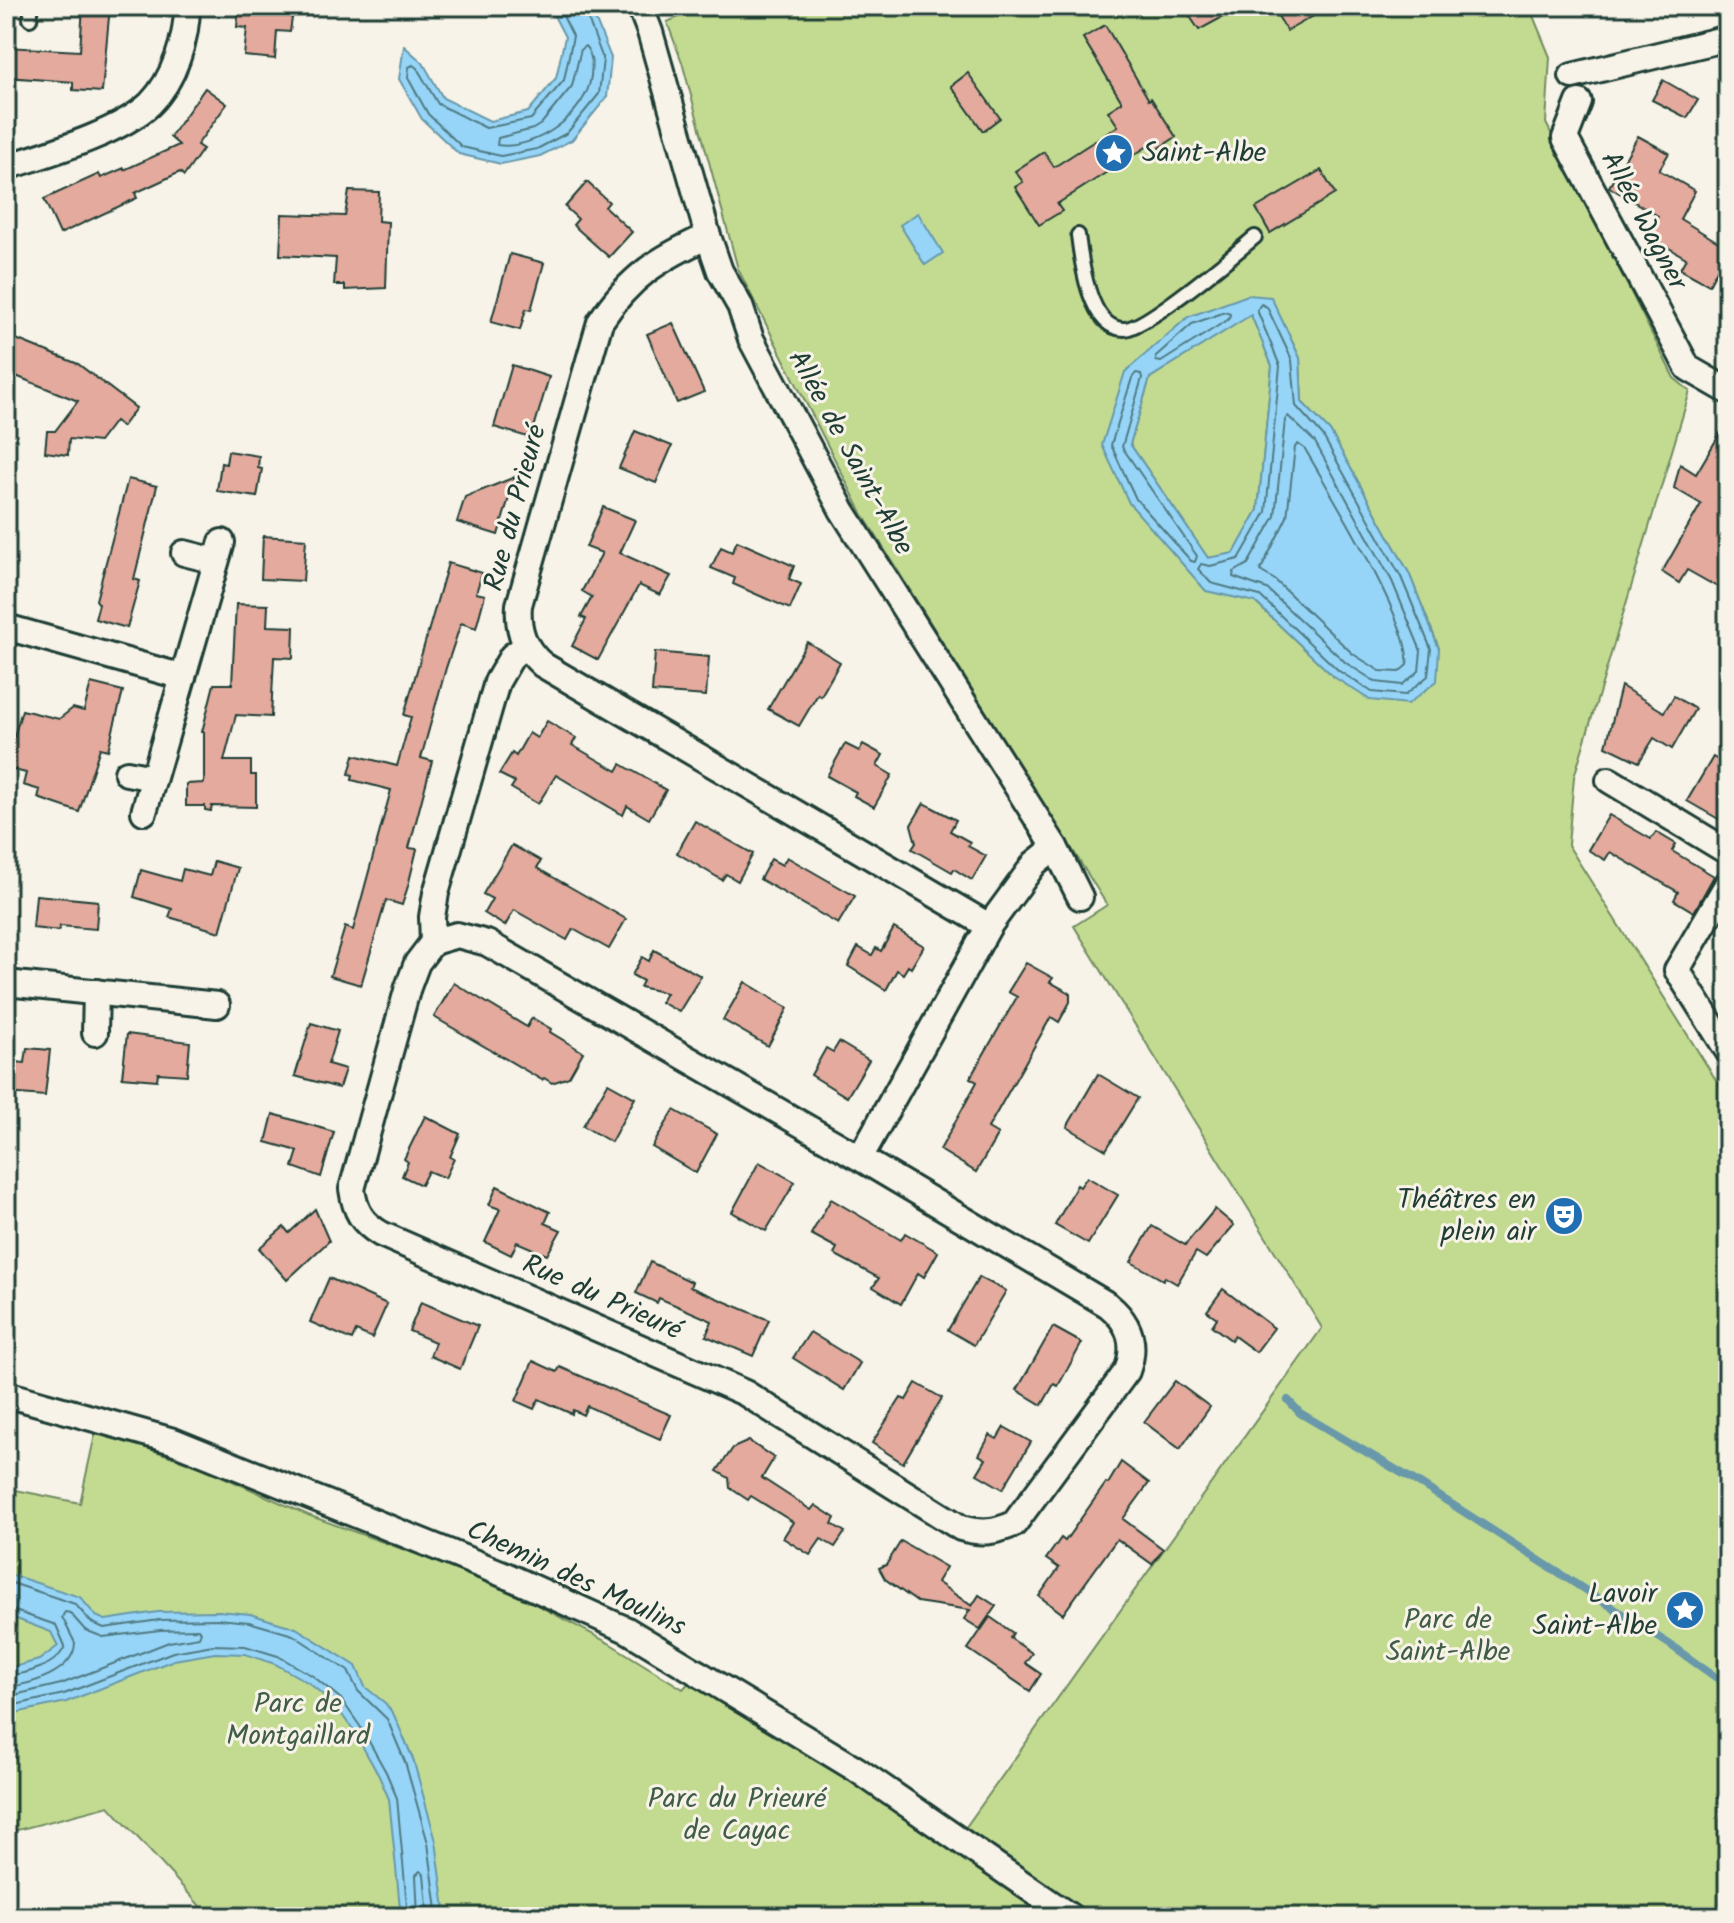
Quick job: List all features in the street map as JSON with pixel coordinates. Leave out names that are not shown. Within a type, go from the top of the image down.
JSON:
[{"type":"street","points":[[8,171],[121,124],[151,103],[181,48],[187,6]]},
{"type":"street","name":"Allée de Saint-Albe","points":[[640,6],[708,236],[720,271],[740,306],[751,339],[842,510],[1055,847],[1080,897]]},
{"type":"street","points":[[1572,76],[1728,38]]},
{"type":"street","name":"Allée Wagner","points":[[1579,102],[1565,138],[1688,368],[1728,391]]},
{"type":"street","name":"Rue du Prieuré","points":[[526,646],[519,628],[519,605],[600,322],[628,286],[661,258],[708,236]]},
{"type":"street","points":[[144,812],[219,552],[184,553]]},
{"type":"street","points":[[6,627],[183,677]]},
{"type":"street","points":[[433,942],[432,917],[436,893],[497,682],[512,656],[526,646],[543,665],[989,926]]},
{"type":"street","points":[[127,773],[153,778]]},
{"type":"street","points":[[1609,780],[1728,852]]},
{"type":"street","points":[[860,1158],[989,926],[1035,863],[1055,847]]},
{"type":"street","points":[[1728,883],[1677,970],[1728,1051]]},
{"type":"street","name":"Rue du Prieuré","points":[[457,935],[487,943],[860,1158],[1108,1305],[1118,1313],[1131,1335],[1132,1359],[1127,1371],[1022,1515],[1014,1524],[1002,1529],[977,1533],[961,1528],[745,1393],[381,1234],[366,1226],[354,1204],[352,1189],[412,974],[433,942],[457,935]]},
{"type":"street","points":[[6,983],[217,1005]]},
{"type":"street","points":[[95,1033],[96,992]]},
{"type":"street","name":"Chemin des Moulins","points":[[6,1394],[173,1441],[503,1574],[627,1630],[868,1777],[1071,1917]]},
{"type":"lane","points":[[1078,235],[1090,295],[1101,317],[1124,329],[1150,318],[1255,237]]},
{"type":"green space","points":[[705,6],[1529,6],[1550,57],[1546,123],[1674,378],[1690,391],[1574,777],[1568,845],[1728,1099],[1728,1917],[210,1917],[109,1806],[6,1833],[6,1488],[80,1503],[96,1430],[201,1467],[308,1515],[427,1558],[528,1600],[609,1643],[683,1689],[699,1672],[958,1838],[1322,1328],[1074,926],[1107,905],[863,515],[738,269],[682,62],[667,22]],"holes":[[[1271,298],[1300,358],[1302,402],[1330,431],[1409,573],[1439,648],[1334,677],[1255,602],[1129,503],[1125,372]]]},
{"type":"green space","points":[[1251,314],[1272,365],[1258,510],[1234,554],[1208,558],[1130,444],[1150,378]]},
{"type":"water","points":[[549,6],[590,6],[611,58],[607,97],[572,140],[540,156],[501,164],[459,154],[422,119],[399,79],[404,46],[423,63],[443,98],[490,121],[528,112],[556,78],[565,37]]},
{"type":"water","points":[[918,213],[943,253],[925,265],[900,225]]},
{"type":"water","points":[[1248,295],[1271,297],[1300,358],[1302,402],[1330,431],[1409,573],[1439,649],[1437,681],[1408,704],[1370,700],[1334,677],[1255,602],[1206,591],[1129,503],[1102,445],[1125,372],[1188,317]],"holes":[[[1251,315],[1272,366],[1258,510],[1234,553],[1208,558],[1130,444],[1150,378]]]},
{"type":"water","points":[[6,1573],[80,1597],[96,1616],[105,1620],[158,1612],[250,1614],[296,1628],[356,1666],[365,1687],[394,1715],[413,1759],[436,1841],[446,1917],[401,1917],[389,1799],[379,1776],[335,1705],[309,1683],[275,1664],[245,1654],[215,1653],[174,1660],[66,1702],[6,1715],[6,1669],[39,1660],[58,1646],[51,1632],[6,1615]]},
{"type":"building","points":[[83,6],[110,6],[102,92],[73,90],[73,82],[6,77],[6,47],[80,51]]},
{"type":"building","points":[[239,6],[293,11],[290,32],[277,31],[275,59],[244,56],[247,28],[237,27]]},
{"type":"building","points":[[1183,6],[1243,6],[1199,30]]},
{"type":"building","points":[[1272,6],[1331,6],[1287,31]]},
{"type":"building","points":[[1105,25],[1149,100],[1151,98],[1176,137],[1153,152],[1148,146],[1057,204],[1062,211],[1039,225],[1015,187],[1023,182],[1015,171],[1044,152],[1054,167],[1118,126],[1108,111],[1122,102],[1083,38]]},
{"type":"building","points":[[968,73],[1000,118],[983,131],[951,86]]},
{"type":"building","points":[[1663,80],[1698,100],[1687,118],[1652,100]]},
{"type":"building","points":[[205,88],[227,104],[197,145],[203,149],[184,176],[180,172],[135,193],[137,198],[60,234],[44,199],[99,174],[101,178],[124,170],[179,145],[170,137]]},
{"type":"building","points":[[1638,136],[1669,153],[1659,170],[1695,191],[1680,219],[1728,248],[1709,285],[1680,269],[1686,258],[1647,235],[1658,216],[1609,187]]},
{"type":"building","points":[[1321,170],[1335,194],[1270,233],[1256,208]]},
{"type":"building","points":[[587,182],[609,202],[605,207],[632,232],[609,257],[573,225],[578,219],[565,207]]},
{"type":"building","points":[[349,191],[379,192],[378,221],[388,222],[386,288],[345,290],[345,285],[334,285],[336,258],[280,255],[282,214],[345,216]]},
{"type":"building","points":[[510,254],[544,263],[531,310],[526,309],[520,330],[491,322]]},
{"type":"building","points":[[673,323],[704,392],[677,403],[647,334]]},
{"type":"building","points":[[6,335],[78,364],[136,408],[122,427],[115,421],[99,442],[69,439],[68,455],[45,452],[47,431],[55,431],[78,401],[6,372]]},
{"type":"building","points":[[512,365],[549,377],[531,438],[494,427]]},
{"type":"building","points":[[1728,420],[1728,593],[1687,570],[1679,583],[1662,572],[1701,504],[1674,488],[1680,464],[1696,474]]},
{"type":"building","points":[[635,431],[672,446],[656,483],[619,468]]},
{"type":"building","points":[[228,451],[259,456],[258,468],[262,469],[257,497],[217,491],[221,463],[226,464]]},
{"type":"building","points":[[515,477],[498,535],[457,522],[465,497]]},
{"type":"building","points":[[128,479],[157,486],[134,579],[140,581],[127,628],[95,619],[99,604],[96,600]]},
{"type":"building","points":[[603,507],[635,520],[620,553],[671,576],[660,595],[639,585],[598,660],[572,646],[586,619],[581,617],[592,597],[582,591],[602,553],[586,547]]},
{"type":"building","points":[[263,536],[306,539],[303,581],[261,579]]},
{"type":"building","points":[[737,541],[794,566],[789,579],[801,584],[790,609],[733,584],[735,578],[711,568],[721,547],[732,552]]},
{"type":"building","points":[[448,563],[482,573],[476,593],[485,595],[476,628],[461,623],[446,668],[421,758],[432,761],[409,848],[417,849],[408,886],[402,905],[386,900],[361,985],[330,976],[345,927],[353,930],[391,790],[352,780],[353,775],[349,774],[354,755],[397,766],[411,717],[404,715]]},
{"type":"building","points":[[236,604],[268,605],[267,626],[294,627],[293,658],[274,657],[271,717],[236,715],[224,761],[251,761],[251,775],[256,775],[256,807],[212,806],[211,811],[205,810],[205,806],[186,806],[186,784],[204,783],[202,732],[214,684],[232,684]]},
{"type":"building","points":[[807,642],[840,662],[799,726],[768,709]]},
{"type":"building","points":[[655,652],[709,657],[706,696],[652,692]]},
{"type":"building","points":[[91,683],[123,691],[108,750],[100,748],[79,812],[38,798],[40,790],[23,785],[26,773],[6,768],[6,763],[22,710],[59,719],[73,708],[84,711]]},
{"type":"building","points":[[1621,686],[1664,712],[1674,696],[1695,709],[1672,749],[1654,738],[1639,762],[1606,746]]},
{"type":"building","points":[[547,721],[576,738],[572,745],[617,771],[621,764],[666,790],[649,819],[627,806],[623,815],[556,775],[538,804],[511,788],[515,782],[499,774],[512,753],[516,756],[529,733],[537,738]]},
{"type":"building","points":[[845,744],[859,751],[863,744],[883,755],[877,766],[892,775],[874,807],[854,796],[856,792],[827,776]]},
{"type":"building","points":[[1713,757],[1728,766],[1728,811],[1722,821],[1687,801]]},
{"type":"building","points":[[924,803],[956,820],[950,831],[986,856],[972,880],[912,849],[916,843],[911,825]]},
{"type":"building","points":[[1609,815],[1651,839],[1656,832],[1676,844],[1672,851],[1714,876],[1694,912],[1674,900],[1678,892],[1610,852],[1605,860],[1588,850]]},
{"type":"building","points":[[695,821],[753,854],[738,881],[726,874],[722,880],[677,853]]},
{"type":"building","points":[[512,845],[541,861],[537,868],[626,919],[609,949],[573,929],[567,940],[514,910],[505,926],[484,913],[492,899],[483,894]]},
{"type":"building","points":[[787,857],[855,896],[838,924],[760,879],[771,859],[782,865]]},
{"type":"building","points":[[214,861],[238,868],[220,932],[169,917],[172,909],[134,897],[141,870],[180,881],[183,869],[210,876]]},
{"type":"building","points":[[36,895],[98,901],[96,929],[60,926],[59,931],[33,928]]},
{"type":"building","points":[[894,928],[924,946],[911,968],[908,966],[903,974],[897,970],[886,990],[848,966],[858,947],[872,955],[876,948],[881,951]]},
{"type":"building","points":[[654,950],[701,976],[679,1012],[661,1002],[666,993],[640,987],[643,981],[632,975],[642,957],[649,961]]},
{"type":"building","points":[[1026,963],[1053,978],[1050,982],[1070,993],[1070,1002],[1059,1022],[1051,1017],[988,1128],[998,1134],[976,1172],[940,1150],[977,1082],[970,1078],[1017,997],[1008,992]]},
{"type":"building","points":[[745,982],[788,1008],[768,1046],[723,1020]]},
{"type":"building","points":[[454,983],[527,1027],[532,1018],[583,1052],[569,1077],[552,1083],[544,1078],[542,1080],[434,1017]]},
{"type":"building","points":[[311,1023],[338,1031],[328,1064],[345,1069],[339,1088],[295,1076]]},
{"type":"building","points":[[127,1034],[190,1042],[187,1075],[158,1073],[157,1080],[122,1077]]},
{"type":"building","points":[[839,1042],[869,1060],[847,1097],[811,1075],[826,1048],[833,1052]]},
{"type":"building","points":[[27,1048],[50,1050],[45,1096],[6,1093],[6,1061],[25,1063]]},
{"type":"building","points":[[1098,1074],[1138,1098],[1106,1150],[1067,1127]]},
{"type":"building","points":[[608,1083],[635,1098],[611,1142],[583,1126]]},
{"type":"building","points":[[674,1110],[717,1134],[696,1173],[652,1147]]},
{"type":"building","points":[[273,1114],[334,1132],[321,1177],[293,1167],[298,1151],[266,1142]]},
{"type":"building","points":[[425,1116],[460,1134],[445,1178],[428,1171],[421,1185],[402,1176],[408,1162],[404,1159]]},
{"type":"building","points":[[759,1162],[795,1182],[766,1231],[732,1212]]},
{"type":"building","points":[[1087,1177],[1118,1195],[1088,1244],[1055,1225],[1077,1185],[1080,1187]]},
{"type":"building","points":[[497,1186],[550,1212],[545,1223],[561,1230],[547,1255],[517,1242],[511,1255],[485,1242],[500,1209],[489,1205]]},
{"type":"building","points":[[831,1199],[901,1240],[905,1233],[938,1252],[924,1277],[918,1273],[901,1304],[873,1287],[879,1278],[834,1254],[837,1248],[811,1234]]},
{"type":"building","points":[[315,1209],[329,1241],[287,1280],[259,1248],[284,1227],[289,1233]]},
{"type":"building","points":[[1215,1209],[1234,1225],[1206,1258],[1196,1252],[1177,1284],[1165,1277],[1163,1280],[1131,1262],[1152,1226],[1185,1245]]},
{"type":"building","points":[[650,1262],[692,1282],[690,1287],[769,1320],[753,1356],[706,1336],[712,1321],[659,1298],[657,1303],[636,1293]]},
{"type":"building","points":[[979,1277],[1006,1291],[974,1345],[948,1330]]},
{"type":"building","points":[[329,1278],[387,1304],[372,1338],[356,1331],[352,1340],[310,1322]]},
{"type":"building","points":[[1223,1289],[1274,1328],[1256,1352],[1234,1336],[1231,1340],[1212,1326],[1217,1318],[1207,1311]]},
{"type":"building","points":[[421,1302],[478,1326],[460,1369],[430,1356],[435,1342],[409,1331]]},
{"type":"building","points":[[1053,1327],[1082,1343],[1058,1386],[1054,1384],[1042,1405],[1017,1390]]},
{"type":"building","points":[[810,1332],[860,1363],[844,1390],[793,1358]]},
{"type":"building","points":[[533,1361],[557,1372],[560,1367],[671,1415],[660,1439],[587,1406],[583,1415],[573,1410],[572,1414],[539,1399],[534,1409],[516,1401]]},
{"type":"building","points":[[1175,1381],[1210,1407],[1180,1449],[1144,1422]]},
{"type":"building","points":[[916,1383],[942,1398],[903,1463],[872,1443],[901,1398],[906,1400]]},
{"type":"building","points":[[1004,1427],[1031,1442],[1003,1489],[977,1474],[986,1459],[979,1455],[990,1435],[997,1439]]},
{"type":"building","points":[[749,1441],[774,1458],[762,1478],[811,1510],[815,1505],[835,1518],[832,1524],[845,1532],[835,1547],[821,1539],[810,1555],[783,1538],[793,1522],[751,1496],[748,1500],[730,1488],[729,1478],[717,1471],[733,1448]]},
{"type":"building","points":[[1121,1462],[1149,1483],[1123,1519],[1163,1549],[1152,1564],[1117,1539],[1063,1614],[1039,1596],[1059,1568],[1046,1559],[1061,1538],[1065,1541]]},
{"type":"building","points":[[901,1541],[946,1567],[937,1582],[972,1606],[979,1595],[996,1606],[980,1629],[964,1619],[970,1610],[917,1602],[885,1579],[879,1568],[886,1565]]},
{"type":"building","points":[[990,1617],[1013,1633],[1010,1638],[1032,1653],[1025,1663],[1041,1674],[1030,1691],[968,1649]]},
{"type":"waterway","points":[[1288,1400],[1300,1413],[1422,1485],[1669,1644],[1728,1686]]},
{"type":"place","name":"Saint-Albe","points":[[1114,153]]},
{"type":"place","name":"Théâtres en plein air","points":[[1564,1216]]},
{"type":"place","name":"Lavoir Saint-Albe","points":[[1685,1610]]},
{"type":"park label","name":"Parc de Saint-Albe","points":[[1448,1636]]},
{"type":"park label","name":"Parc de Montgaillard","points":[[298,1720]]},
{"type":"park label","name":"Parc du Prieuré de Cayac","points":[[737,1815]]}]
